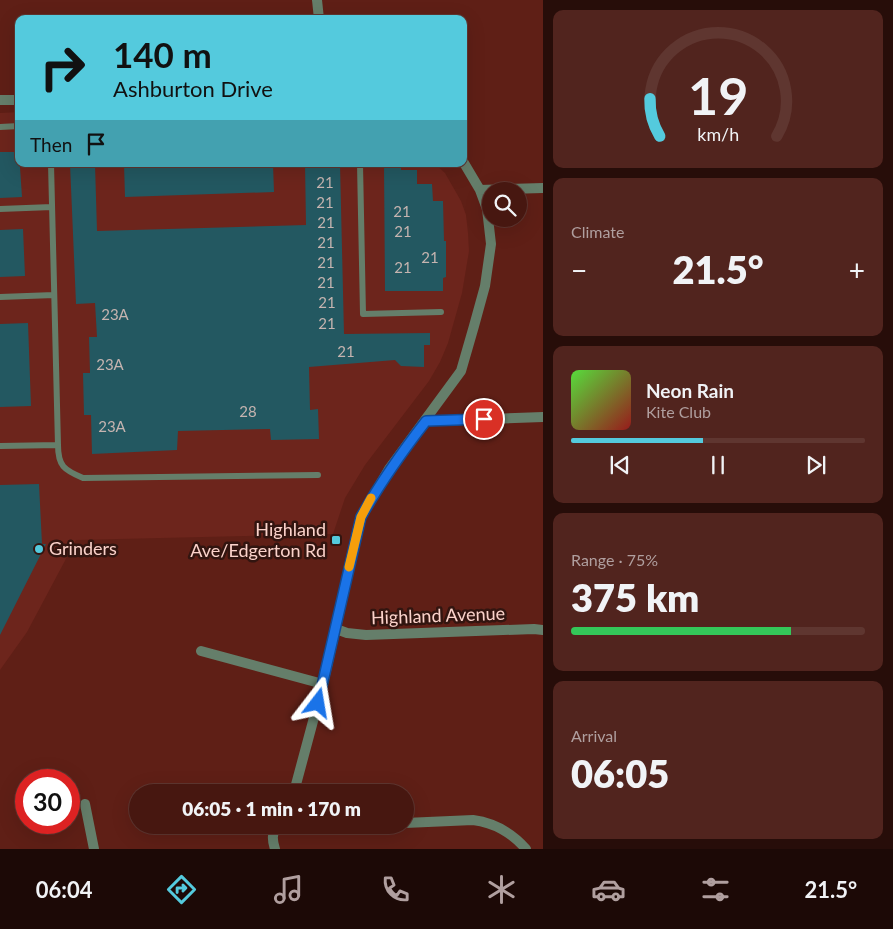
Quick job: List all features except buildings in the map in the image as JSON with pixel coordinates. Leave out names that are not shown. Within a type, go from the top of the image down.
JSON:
[{"type":"street","points":[[317,0],[319,15]]},
{"type":"street","points":[[0,100],[15,100]]},
{"type":"street","points":[[296,784],[324,684],[361,517],[389,469],[461,372],[484,286],[491,244],[487,209],[480,190],[467,167]]},
{"type":"street","points":[[480,190],[543,188]]},
{"type":"street","points":[[426,421],[543,417]]},
{"type":"street","name":"Highland Avenue","points":[[336,628],[347,633],[366,636],[543,630]]},
{"type":"street","points":[[201,651],[324,684]]},
{"type":"street","points":[[86,804],[94,849]]},
{"type":"street","points":[[414,823],[473,820],[484,822],[507,831],[526,849]]},
{"type":"street","points":[[273,834],[272,841],[275,849]]},
{"type":"lane","points":[[0,127],[15,126]]},
{"type":"lane","points":[[51,167],[58,460],[68,472],[83,478],[318,475]]},
{"type":"lane","points":[[360,167],[363,314],[440,312]]},
{"type":"lane","points":[[0,209],[52,207]]},
{"type":"lane","points":[[0,297],[54,295]]},
{"type":"lane","points":[[0,446],[58,445]]},
{"type":"shaded area","points":[[15,112],[15,167],[438,167],[445,173],[461,201],[466,215],[469,251],[462,293],[448,343],[440,362],[429,381],[365,465],[345,498],[333,534],[76,540],[27,632],[0,670],[0,113]]},
{"type":"slow traffic","points":[[349,567],[361,517],[371,498]]},
{"type":"place","name":"Highland Ave/Edgerton Rd","points":[[336,540]]},
{"type":"place","name":"Grinders","points":[[39,549]]},
{"type":"route","points":[[318,703],[324,684],[361,517],[374,494],[389,469],[426,421],[484,419]]}]
